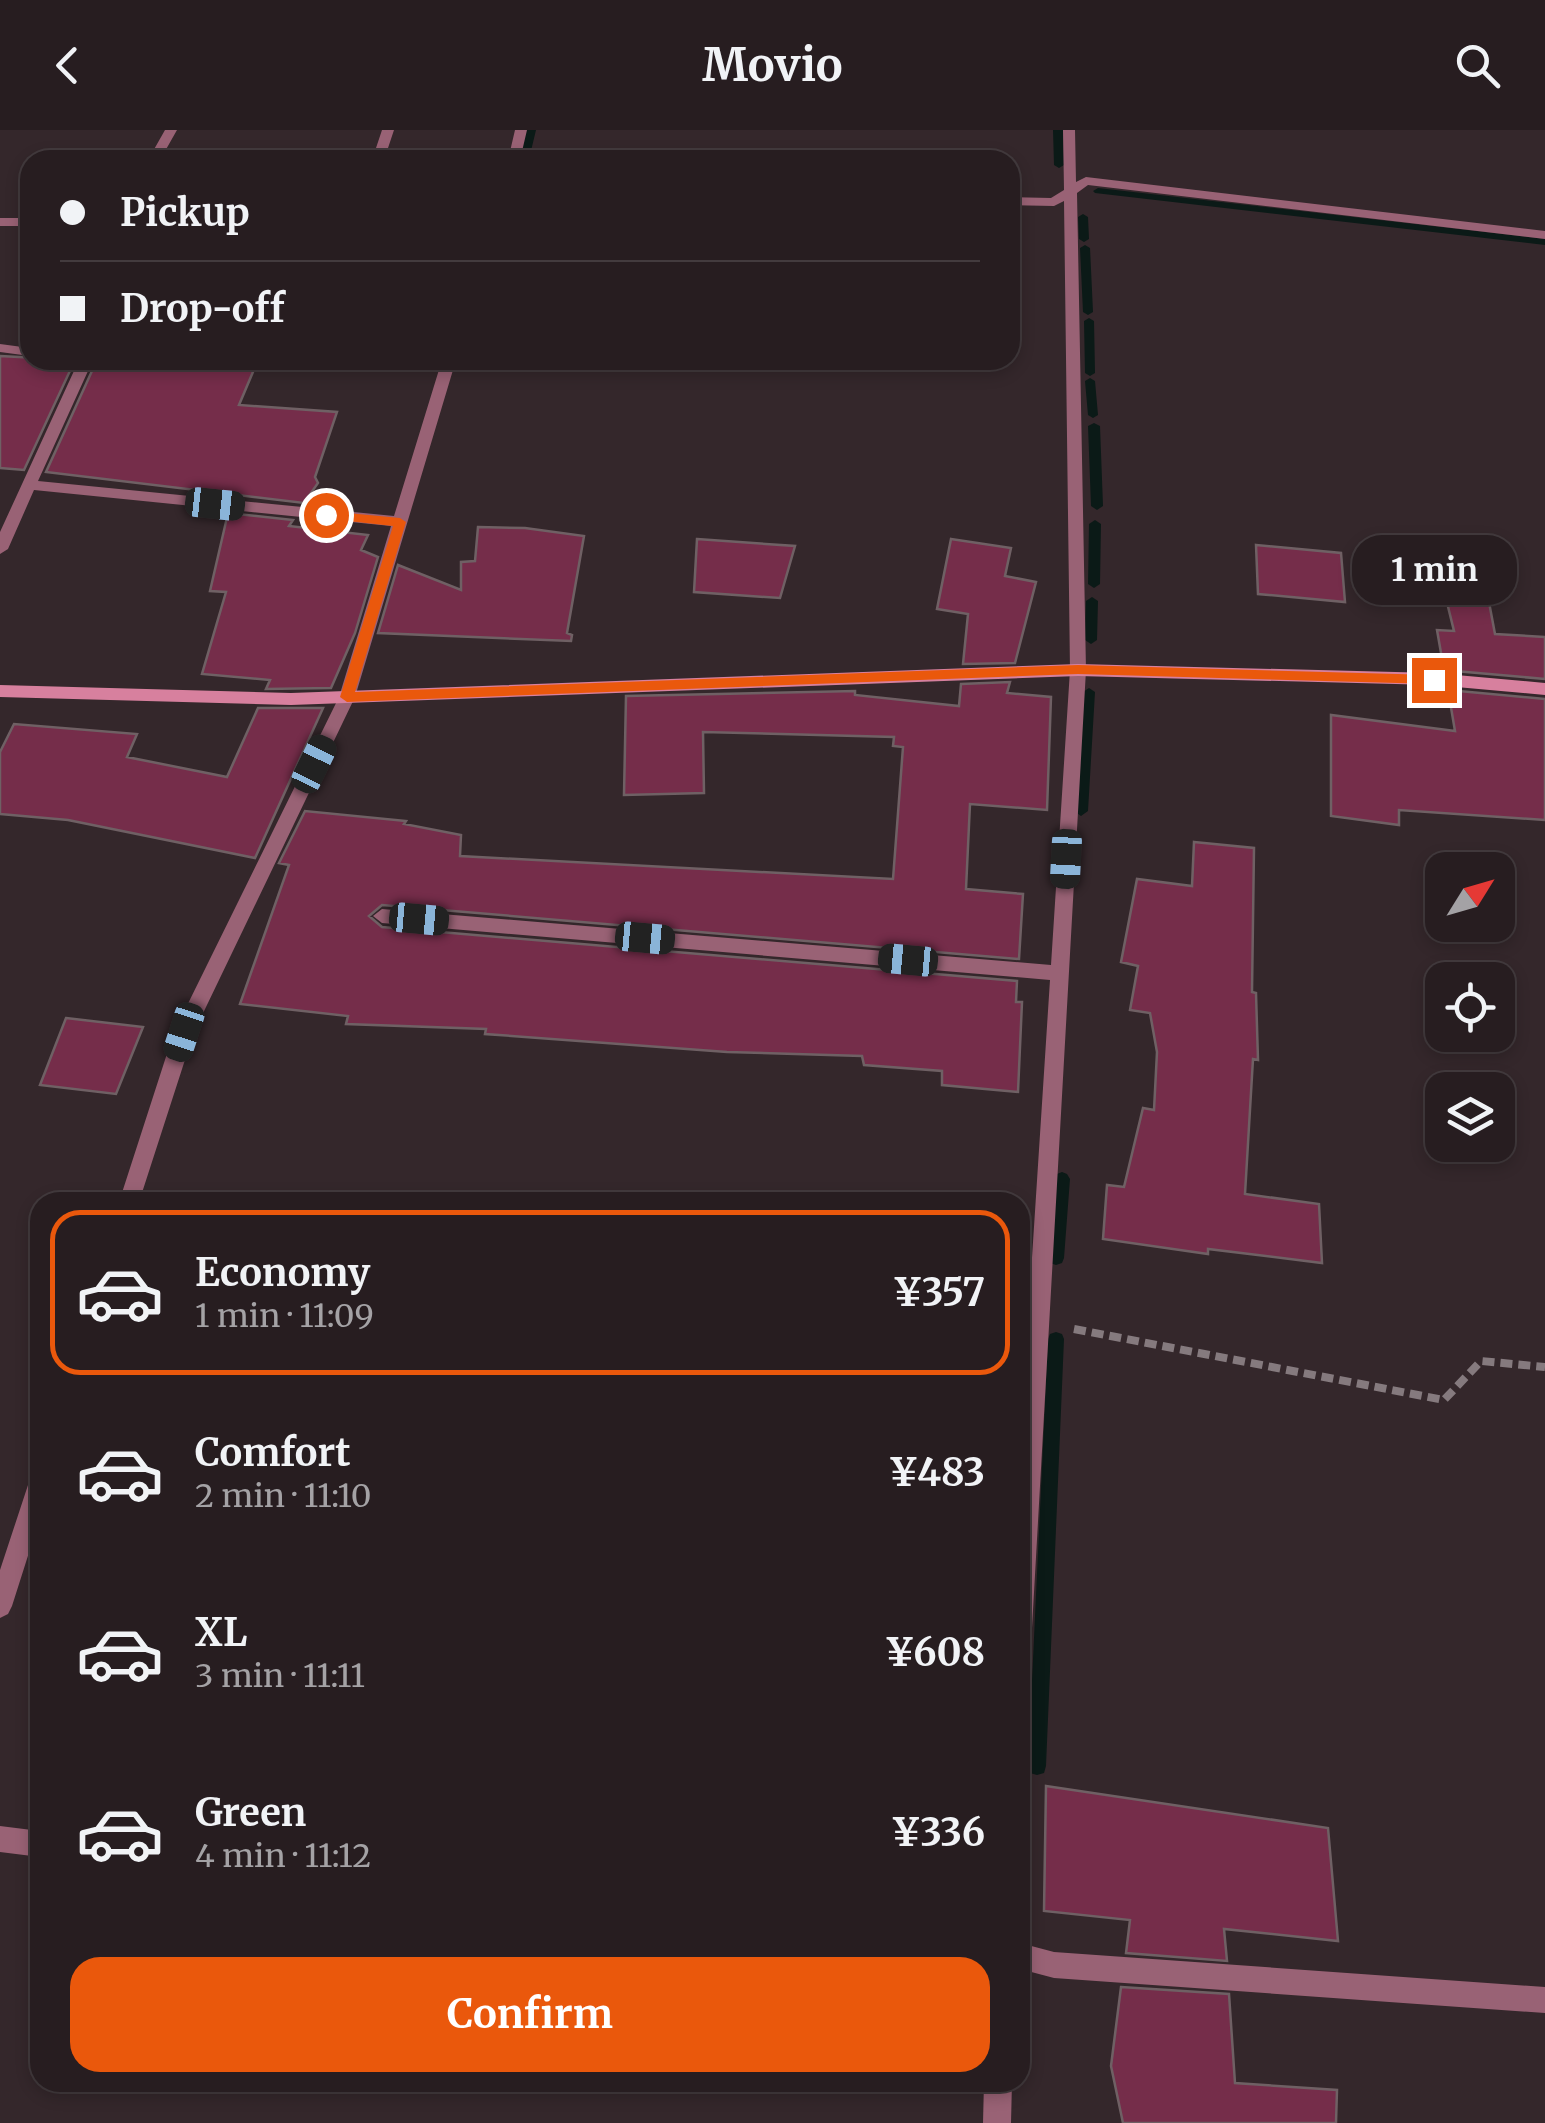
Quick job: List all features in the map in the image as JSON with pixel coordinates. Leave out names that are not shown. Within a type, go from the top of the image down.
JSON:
[{"type":"street","points":[[1030,1467],[1078,670],[1068,130]]},
{"type":"street","points":[[1020,200],[1054,202],[1086,181],[1545,236]]},
{"type":"street","points":[[0,549],[82,370]]},
{"type":"street","points":[[133,1192],[184,1032],[347,697],[447,370]]},
{"type":"street","points":[[30,485],[400,522]]},
{"type":"street","points":[[0,691],[347,697],[1078,670],[1434,680],[1545,689]]},
{"type":"street","points":[[382,916],[1059,973]]},
{"type":"street","points":[[0,1606],[30,1513]]},
{"type":"street","points":[[0,1839],[30,1843]]},
{"type":"street","points":[[1030,1959],[1054,1965],[1545,2000]]},
{"type":"street","points":[[997,2123],[998,2092]]},
{"type":"path","points":[[1039,1322],[1444,1400],[1481,1361],[1545,1367]]},
{"type":"building","points":[[0,356],[20,357],[20,370],[70,370],[24,470],[0,468]]},
{"type":"building","points":[[92,370],[254,370],[239,405],[337,412],[315,477],[318,483],[304,503],[46,472]]},
{"type":"building","points":[[228,513],[293,520],[289,526],[368,535],[361,550],[378,557],[355,633],[331,688],[266,689],[270,680],[202,674],[226,592],[210,591]]},
{"type":"building","points":[[478,527],[584,536],[567,633],[572,635],[571,641],[378,633],[398,565],[461,590],[461,562],[475,561]]},
{"type":"building","points":[[697,539],[795,546],[780,598],[694,592]]},
{"type":"building","points":[[951,539],[1011,548],[1005,576],[1036,582],[1015,663],[963,664],[968,614],[937,609]]},
{"type":"building","points":[[1256,545],[1341,553],[1345,602],[1258,594]]},
{"type":"building","points":[[1437,562],[1482,565],[1495,634],[1545,637],[1545,679],[1444,670],[1437,630],[1454,631]]},
{"type":"building","points":[[1010,682],[1007,693],[1051,697],[1047,810],[970,804],[966,889],[1023,894],[1019,959],[382,905],[369,916],[382,927],[1017,981],[1016,1002],[1022,1002],[1018,1092],[942,1085],[942,1071],[864,1065],[862,1056],[727,1052],[485,1034],[486,1029],[346,1024],[348,1016],[240,1004],[289,865],[279,863],[305,811],[406,821],[404,824],[461,835],[460,856],[893,879],[903,747],[893,746],[894,737],[703,732],[704,793],[624,795],[626,696],[855,691],[855,695],[959,706],[961,684]]},
{"type":"building","points":[[1448,690],[1545,699],[1545,820],[1399,810],[1399,825],[1331,816],[1331,715],[1455,731]]},
{"type":"building","points":[[258,708],[323,708],[255,858],[68,820],[0,814],[0,752],[14,724],[137,734],[127,757],[227,777]]},
{"type":"building","points":[[1194,842],[1254,848],[1252,992],[1256,993],[1258,1060],[1253,1059],[1245,1194],[1319,1204],[1322,1263],[1208,1249],[1208,1254],[1103,1239],[1107,1185],[1124,1187],[1143,1108],[1154,1110],[1157,1052],[1150,1013],[1130,1010],[1138,966],[1121,962],[1137,879],[1192,886]]},
{"type":"building","points":[[66,1018],[143,1027],[116,1094],[40,1085]]},
{"type":"building","points":[[1046,1786],[1328,1828],[1338,1941],[1224,1929],[1227,1961],[1126,1953],[1130,1920],[1044,1911]]},
{"type":"building","points":[[1121,1987],[1229,1994],[1235,2083],[1337,2090],[1336,2123],[1123,2123],[1111,2066]]},
{"type":"waterway","points":[[526,150],[531,130]]},
{"type":"waterway","points":[[1058,130],[1059,165]]},
{"type":"waterway","points":[[1098,191],[1545,242]]},
{"type":"waterway","points":[[1083,217],[1084,239]]},
{"type":"waterway","points":[[1085,248],[1088,312]]},
{"type":"waterway","points":[[1089,321],[1090,373]]},
{"type":"waterway","points":[[1090,381],[1093,415]]},
{"type":"waterway","points":[[1094,426],[1097,506]]},
{"type":"waterway","points":[[1094,584],[1095,524]]},
{"type":"waterway","points":[[1091,640],[1092,601]]},
{"type":"waterway","points":[[1081,811],[1089,692]]},
{"type":"waterway","points":[[1056,1258],[1062,1179]]},
{"type":"waterway","points":[[1037,1766],[1056,1339]]},
{"type":"route","points":[[326,515],[400,522],[347,697],[1078,670],[1434,680]]}]
